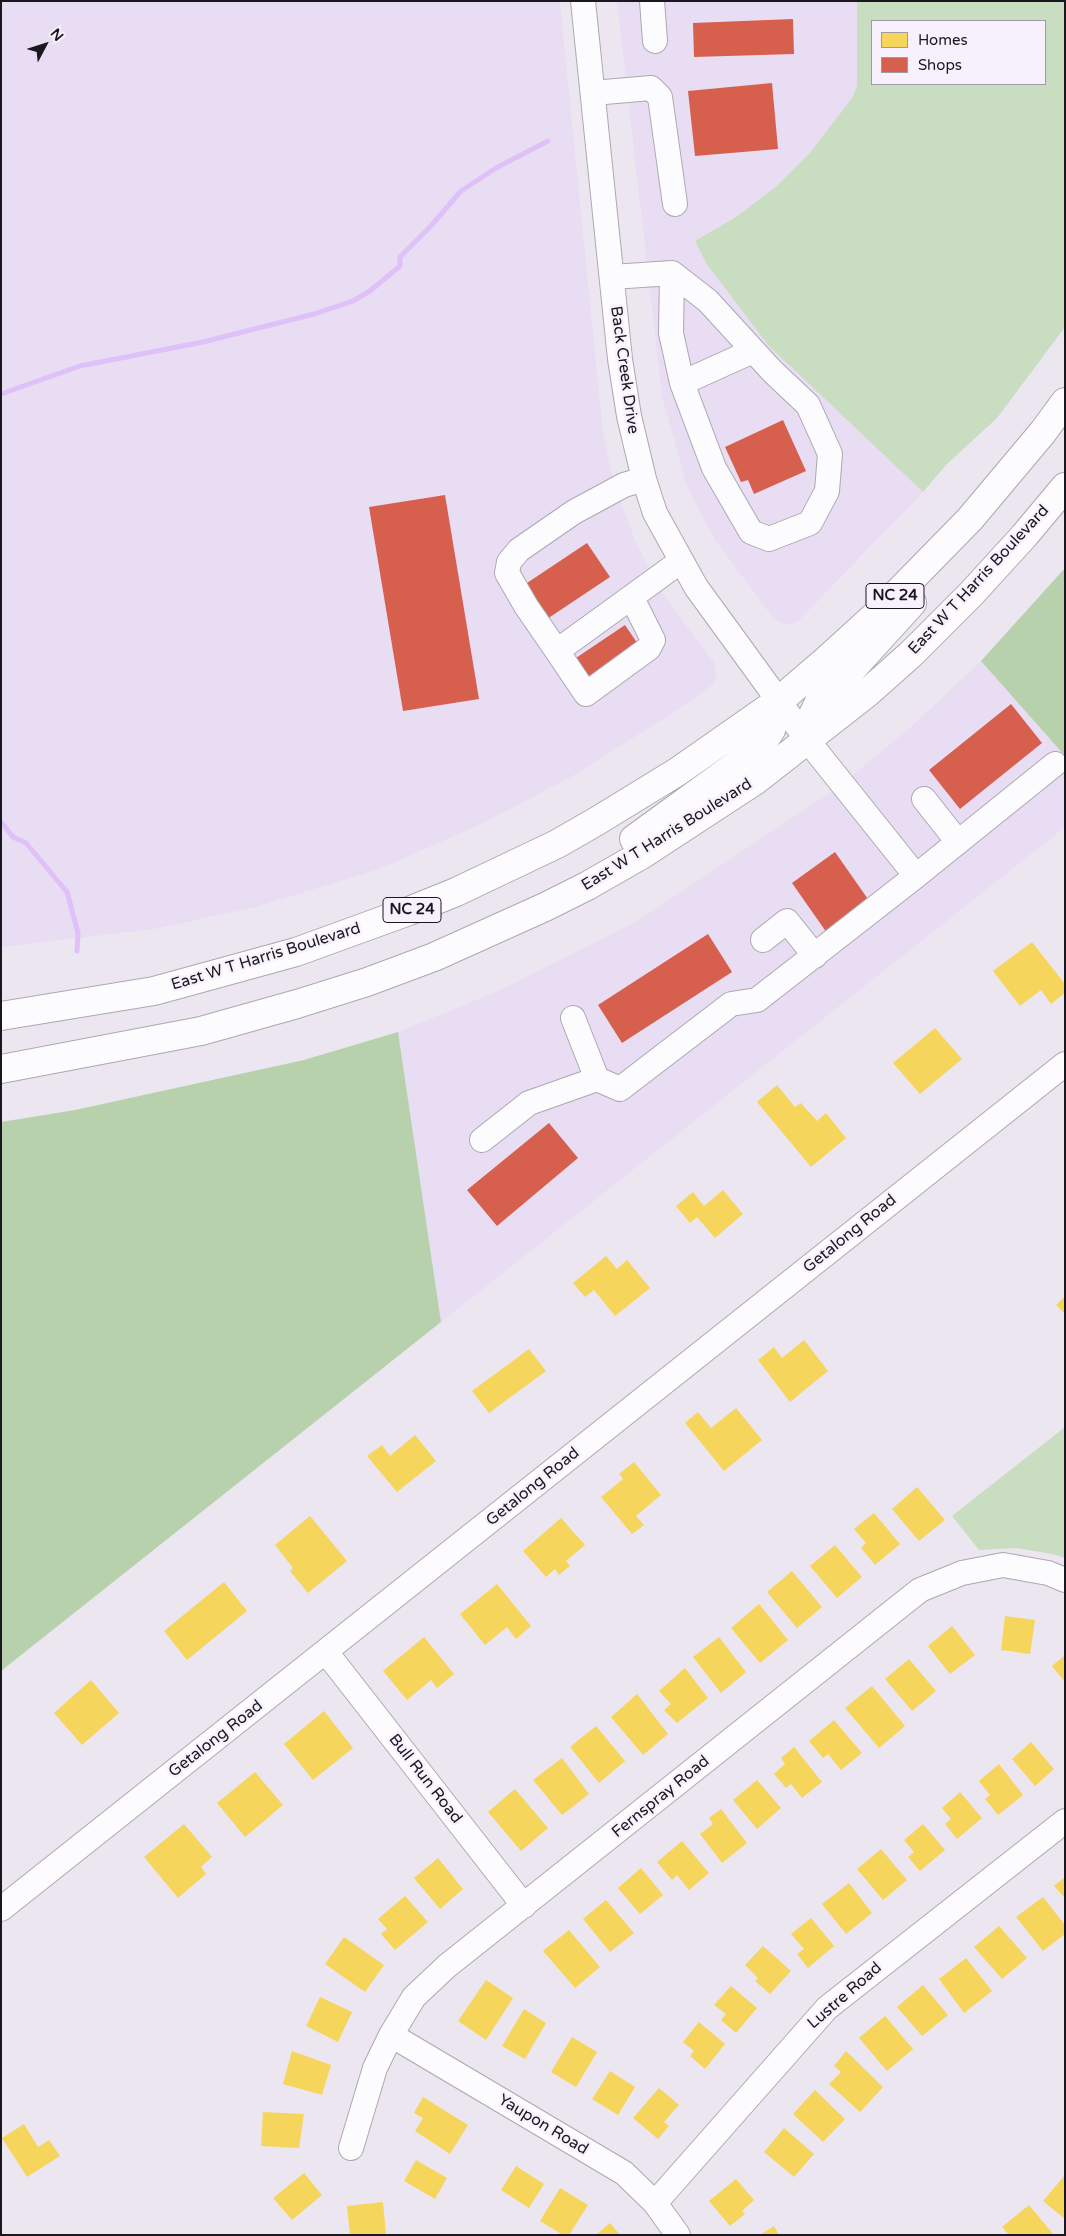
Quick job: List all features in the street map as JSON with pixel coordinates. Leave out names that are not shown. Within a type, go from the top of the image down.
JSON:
[{"type":"main road","name":"East W T Harris Boulevard","points":[[1,1016],[154,991],[246,967],[352,933],[456,892],[548,848],[597,821],[677,772],[780,700],[878,613],[970,519],[1065,402]]},
{"type":"main road","points":[[808,741],[809,723],[820,700],[851,670],[949,563],[1000,484]]},
{"type":"main road","name":"East W T Harris Boulevard","points":[[1,1069],[191,1033],[250,1019],[367,982],[490,932],[554,903],[643,854],[756,780],[808,741],[911,654],[971,594],[1024,536],[1065,487]]},
{"type":"main road","points":[[490,932],[647,831],[758,749],[771,730],[780,700]]},
{"type":"main road","points":[[1,1033],[21,1028],[66,1006]]},
{"type":"street","name":"Back Creek Drive","points":[[583,1],[620,359],[629,416],[644,479],[655,513],[696,588],[780,700],[808,741],[916,876]]},
{"type":"street","points":[[652,1],[655,40]]},
{"type":"street","points":[[593,93],[651,88],[660,97],[675,204]]},
{"type":"street","points":[[612,277],[672,272],[708,302],[753,351],[808,405],[830,454],[827,491],[810,523],[769,539],[751,532],[714,468],[682,383],[671,333],[672,272]]},
{"type":"street","points":[[682,383],[753,351]]},
{"type":"street","points":[[626,601],[636,606],[653,640],[649,648],[586,694],[526,606],[507,573],[509,562],[519,550],[574,512],[624,485],[644,479]]},
{"type":"street","points":[[557,651],[681,561]]},
{"type":"street","points":[[482,1140],[529,1103],[597,1079],[620,1089],[731,1004],[757,1000],[815,956],[1055,764]]},
{"type":"street","points":[[924,799],[958,842]]},
{"type":"street","points":[[763,940],[787,921],[815,956]]},
{"type":"street","points":[[573,1018],[597,1079]]},
{"type":"street","name":"Getalong Road","points":[[1,1909],[1065,1064]]},
{"type":"street","name":"Fernspray Road","points":[[352,2148],[375,2068],[391,2036],[414,1998],[447,1966],[920,1590],[962,1572],[1003,1565],[1048,1573],[1065,1580]]},
{"type":"street","name":"Bull Run Road","points":[[326,1652],[524,1906]]},
{"type":"street","name":"Lustre Road","points":[[655,2203],[826,2008],[1065,1821]]},
{"type":"street","name":"Yaupon Road","points":[[391,2036],[624,2173],[655,2203],[678,2235]]},
{"type":"shaded area","points":[[1,1],[560,1],[603,433],[615,487],[635,540],[660,590],[714,663],[717,675],[711,686],[677,710],[571,777],[477,826],[379,869],[255,907],[154,929],[1,947]]},
{"type":"shaded area","points":[[617,1],[857,1],[857,86],[852,98],[809,154],[778,185],[736,217],[696,241],[769,346],[923,492],[798,621],[786,625],[774,619],[715,540],[687,486],[662,396]]},
{"type":"shaded area","points":[[981,661],[1065,756],[1065,827],[441,1322],[398,1032],[503,989],[639,920],[837,788],[911,727]]},
{"type":"green space","points":[[857,1],[1065,1],[1065,327],[997,418],[946,465],[923,492],[769,346],[706,263],[695,241],[736,217],[778,185],[809,154],[852,98],[857,86]]},
{"type":"green space","points":[[1065,568],[1065,756],[981,661]]},
{"type":"green space","points":[[398,1032],[441,1322],[1,1671],[1,1122],[75,1110],[304,1060]]},
{"type":"green space","points":[[1065,1427],[1065,1558],[1016,1548],[979,1550],[952,1516]]},
{"type":"building: Homes","points":[[1032,942],[1065,984],[1065,993],[1051,1004],[1041,990],[1020,1006],[993,971]]},
{"type":"building: Homes","points":[[935,1028],[962,1059],[920,1094],[893,1063]]},
{"type":"building: Homes","points":[[777,1085],[795,1107],[801,1103],[817,1121],[826,1113],[846,1138],[811,1167],[757,1102]]},
{"type":"building: Homes","points":[[723,1190],[743,1214],[715,1238],[697,1217],[690,1223],[676,1206],[693,1192],[704,1206]]},
{"type":"building: Homes","points":[[606,1256],[617,1269],[627,1260],[650,1288],[615,1316],[594,1290],[585,1297],[573,1283]]},
{"type":"building: Homes","points":[[1065,1296],[1065,1314],[1056,1305]]},
{"type":"building: Homes","points":[[804,1340],[828,1371],[790,1402],[758,1360],[774,1347],[782,1358]]},
{"type":"building: Homes","points":[[529,1349],[546,1371],[489,1413],[472,1391]]},
{"type":"building: Homes","points":[[736,1408],[762,1440],[724,1471],[685,1423],[698,1412],[711,1428]]},
{"type":"building: Homes","points":[[415,1435],[436,1461],[397,1492],[367,1456],[382,1445],[390,1456]]},
{"type":"building: Homes","points":[[634,1462],[661,1495],[636,1516],[644,1525],[632,1534],[601,1497],[623,1479],[619,1474]]},
{"type":"building: Homes","points":[[917,1487],[945,1520],[919,1541],[892,1509]]},
{"type":"building: Homes","points":[[874,1513],[900,1544],[875,1565],[861,1548],[866,1543],[854,1529]]},
{"type":"building: Homes","points":[[310,1516],[347,1561],[308,1593],[290,1571],[293,1568],[275,1545]]},
{"type":"building: Homes","points":[[561,1518],[585,1545],[566,1561],[570,1566],[559,1575],[555,1569],[546,1577],[523,1551]]},
{"type":"building: Homes","points":[[835,1545],[862,1577],[837,1598],[810,1566]]},
{"type":"building: Homes","points":[[792,1571],[822,1607],[797,1628],[767,1592]]},
{"type":"building: Homes","points":[[224,1582],[247,1611],[187,1660],[164,1631]]},
{"type":"building: Homes","points":[[497,1584],[531,1626],[516,1639],[507,1627],[485,1645],[460,1614]]},
{"type":"building: Homes","points":[[759,1604],[788,1640],[760,1663],[731,1628]]},
{"type":"building: Homes","points":[[1005,1616],[1035,1620],[1030,1654],[1001,1650]]},
{"type":"building: Homes","points":[[952,1626],[975,1655],[950,1674],[928,1646]]},
{"type":"building: Homes","points":[[424,1637],[454,1674],[437,1688],[431,1680],[407,1700],[383,1671]]},
{"type":"building: Homes","points":[[719,1637],[746,1672],[721,1693],[693,1657]]},
{"type":"building: Homes","points":[[1065,1655],[1065,1682],[1052,1666]]},
{"type":"building: Homes","points":[[909,1659],[936,1691],[912,1711],[885,1679]]},
{"type":"building: Homes","points":[[685,1668],[708,1698],[677,1723],[664,1710],[671,1704],[659,1691]]},
{"type":"building: Homes","points":[[91,1680],[119,1713],[82,1745],[54,1713]]},
{"type":"building: Homes","points":[[872,1686],[905,1726],[879,1748],[845,1708]]},
{"type":"building: Homes","points":[[637,1694],[668,1734],[643,1755],[611,1717]]},
{"type":"building: Homes","points":[[324,1711],[353,1748],[313,1780],[284,1744]]},
{"type":"building: Homes","points":[[834,1720],[862,1753],[841,1770],[828,1754],[823,1758],[809,1741]]},
{"type":"building: Homes","points":[[596,1726],[625,1761],[599,1783],[570,1747]]},
{"type":"building: Homes","points":[[1031,1742],[1054,1769],[1035,1786],[1012,1759]]},
{"type":"building: Homes","points":[[794,1747],[822,1782],[802,1798],[791,1784],[786,1788],[774,1774],[785,1764],[781,1758]]},
{"type":"building: Homes","points":[[562,1758],[589,1794],[562,1815],[533,1780]]},
{"type":"building: Homes","points":[[999,1764],[1023,1795],[998,1815],[985,1799],[990,1795],[979,1781]]},
{"type":"building: Homes","points":[[255,1772],[283,1805],[245,1837],[217,1803]]},
{"type":"building: Homes","points":[[757,1780],[781,1808],[757,1829],[733,1800]]},
{"type":"building: Homes","points":[[515,1789],[548,1828],[521,1851],[488,1812]]},
{"type":"building: Homes","points":[[960,1792],[982,1818],[957,1839],[945,1824],[951,1819],[942,1808]]},
{"type":"building: Homes","points":[[721,1809],[747,1843],[722,1863],[700,1834],[713,1824],[709,1818]]},
{"type":"building: Homes","points":[[184,1824],[212,1857],[201,1867],[206,1874],[178,1898],[144,1857]]},
{"type":"building: Homes","points":[[923,1824],[945,1850],[920,1871],[908,1857],[914,1852],[904,1840]]},
{"type":"building: Homes","points":[[682,1841],[709,1873],[689,1890],[677,1875],[672,1880],[657,1862]]},
{"type":"building: Homes","points":[[881,1849],[907,1880],[883,1900],[857,1869]]},
{"type":"building: Homes","points":[[438,1858],[463,1889],[440,1909],[414,1878]]},
{"type":"building: Homes","points":[[641,1868],[663,1895],[640,1914],[618,1888]]},
{"type":"building: Homes","points":[[1065,1877],[1065,1898],[1054,1886]]},
{"type":"building: Homes","points":[[849,1883],[872,1913],[846,1934],[822,1904]]},
{"type":"building: Homes","points":[[405,1896],[428,1922],[395,1950],[381,1934],[387,1929],[378,1919]]},
{"type":"building: Homes","points":[[1043,1897],[1065,1925],[1065,1934],[1043,1951],[1016,1917]]},
{"type":"building: Homes","points":[[606,1900],[634,1933],[610,1952],[583,1919]]},
{"type":"building: Homes","points":[[811,1918],[834,1946],[808,1968],[797,1954],[804,1949],[791,1934]]},
{"type":"building: Homes","points":[[999,1926],[1027,1958],[1002,1979],[974,1947]]},
{"type":"building: Homes","points":[[569,1930],[600,1967],[575,1988],[543,1951]]},
{"type":"building: Homes","points":[[344,1937],[384,1965],[365,1992],[325,1964]]},
{"type":"building: Homes","points":[[763,1946],[791,1971],[770,1994],[755,1981],[758,1978],[745,1965]]},
{"type":"building: Homes","points":[[966,1958],[992,1991],[964,2013],[939,1979]]},
{"type":"building: Homes","points":[[486,1980],[513,1998],[486,2040],[458,2021]]},
{"type":"building: Homes","points":[[923,1985],[948,2015],[922,2036],[897,2007]]},
{"type":"building: Homes","points":[[731,1986],[757,2008],[736,2033],[721,2020],[726,2014],[714,2005]]},
{"type":"building: Homes","points":[[320,1997],[352,2012],[338,2042],[306,2026]]},
{"type":"building: Homes","points":[[524,2009],[546,2023],[525,2059],[502,2046]]},
{"type":"building: Homes","points":[[885,2016],[913,2049],[887,2071],[859,2038]]},
{"type":"building: Homes","points":[[699,2022],[725,2044],[705,2069],[690,2056],[694,2051],[683,2042]]},
{"type":"building: Homes","points":[[572,2037],[597,2052],[576,2087],[551,2072]]},
{"type":"building: Homes","points":[[292,2051],[331,2065],[322,2095],[283,2084]]},
{"type":"building: Homes","points":[[846,2051],[883,2087],[860,2112],[829,2084],[841,2072],[834,2066]]},
{"type":"building: Homes","points":[[610,2071],[635,2087],[618,2115],[592,2099]]},
{"type":"building: Homes","points":[[659,2088],[679,2105],[664,2122],[669,2126],[658,2139],[633,2118]]},
{"type":"building: Homes","points":[[815,2090],[845,2119],[823,2142],[793,2114]]},
{"type":"building: Homes","points":[[423,2097],[468,2125],[450,2154],[415,2131],[423,2118],[414,2113]]},
{"type":"building: Homes","points":[[263,2112],[304,2114],[299,2148],[261,2146]]},
{"type":"building: Homes","points":[[24,2124],[38,2147],[49,2140],[60,2156],[27,2177],[2,2138]]},
{"type":"building: Homes","points":[[784,2128],[814,2154],[794,2177],[764,2152]]},
{"type":"building: Homes","points":[[416,2160],[447,2178],[435,2199],[404,2181]]},
{"type":"building: Homes","points":[[516,2166],[544,2184],[529,2208],[501,2190]]},
{"type":"building: Homes","points":[[304,2173],[322,2195],[292,2220],[273,2198]]},
{"type":"building: Homes","points":[[1065,2175],[1065,2219],[1043,2201]]},
{"type":"building: Homes","points":[[736,2179],[754,2200],[742,2211],[745,2214],[730,2226],[709,2201]]},
{"type":"building: Homes","points":[[560,2188],[588,2205],[569,2235],[563,2235],[540,2221]]},
{"type":"building: Homes","points":[[383,2202],[386,2235],[350,2235],[347,2206]]},
{"type":"building: Homes","points":[[1029,2205],[1054,2235],[1009,2235],[1002,2227]]},
{"type":"building: Homes","points":[[610,2223],[620,2235],[596,2235]]},
{"type":"building: Homes","points":[[774,2226],[779,2235],[760,2235]]},
{"type":"building: Shops","points":[[793,19],[794,54],[694,57],[693,23]]},
{"type":"building: Shops","points":[[772,83],[778,149],[695,156],[688,91]]},
{"type":"building: Shops","points":[[783,420],[806,471],[754,494],[748,480],[741,482],[725,447]]},
{"type":"building: Shops","points":[[445,495],[479,699],[403,711],[369,507]]},
{"type":"building: Shops","points":[[587,543],[610,577],[541,623],[518,589]]},
{"type":"building: Shops","points":[[625,625],[642,650],[587,687],[570,662]]},
{"type":"building: Shops","points":[[1011,704],[1042,743],[960,809],[929,770]]},
{"type":"building: Shops","points":[[835,852],[870,902],[827,933],[792,883]]},
{"type":"building: Shops","points":[[708,934],[732,972],[622,1043],[598,1005]]},
{"type":"building: Shops","points":[[549,1123],[578,1158],[497,1226],[467,1190]]},
{"type":"waterway","points":[[1,394],[80,366],[203,342],[314,314],[353,301],[370,291],[400,266],[400,257],[430,227],[461,191],[496,168],[548,141]]},
{"type":"waterway","points":[[1,822],[13,837],[26,843],[67,892],[78,933],[77,951]]}]
